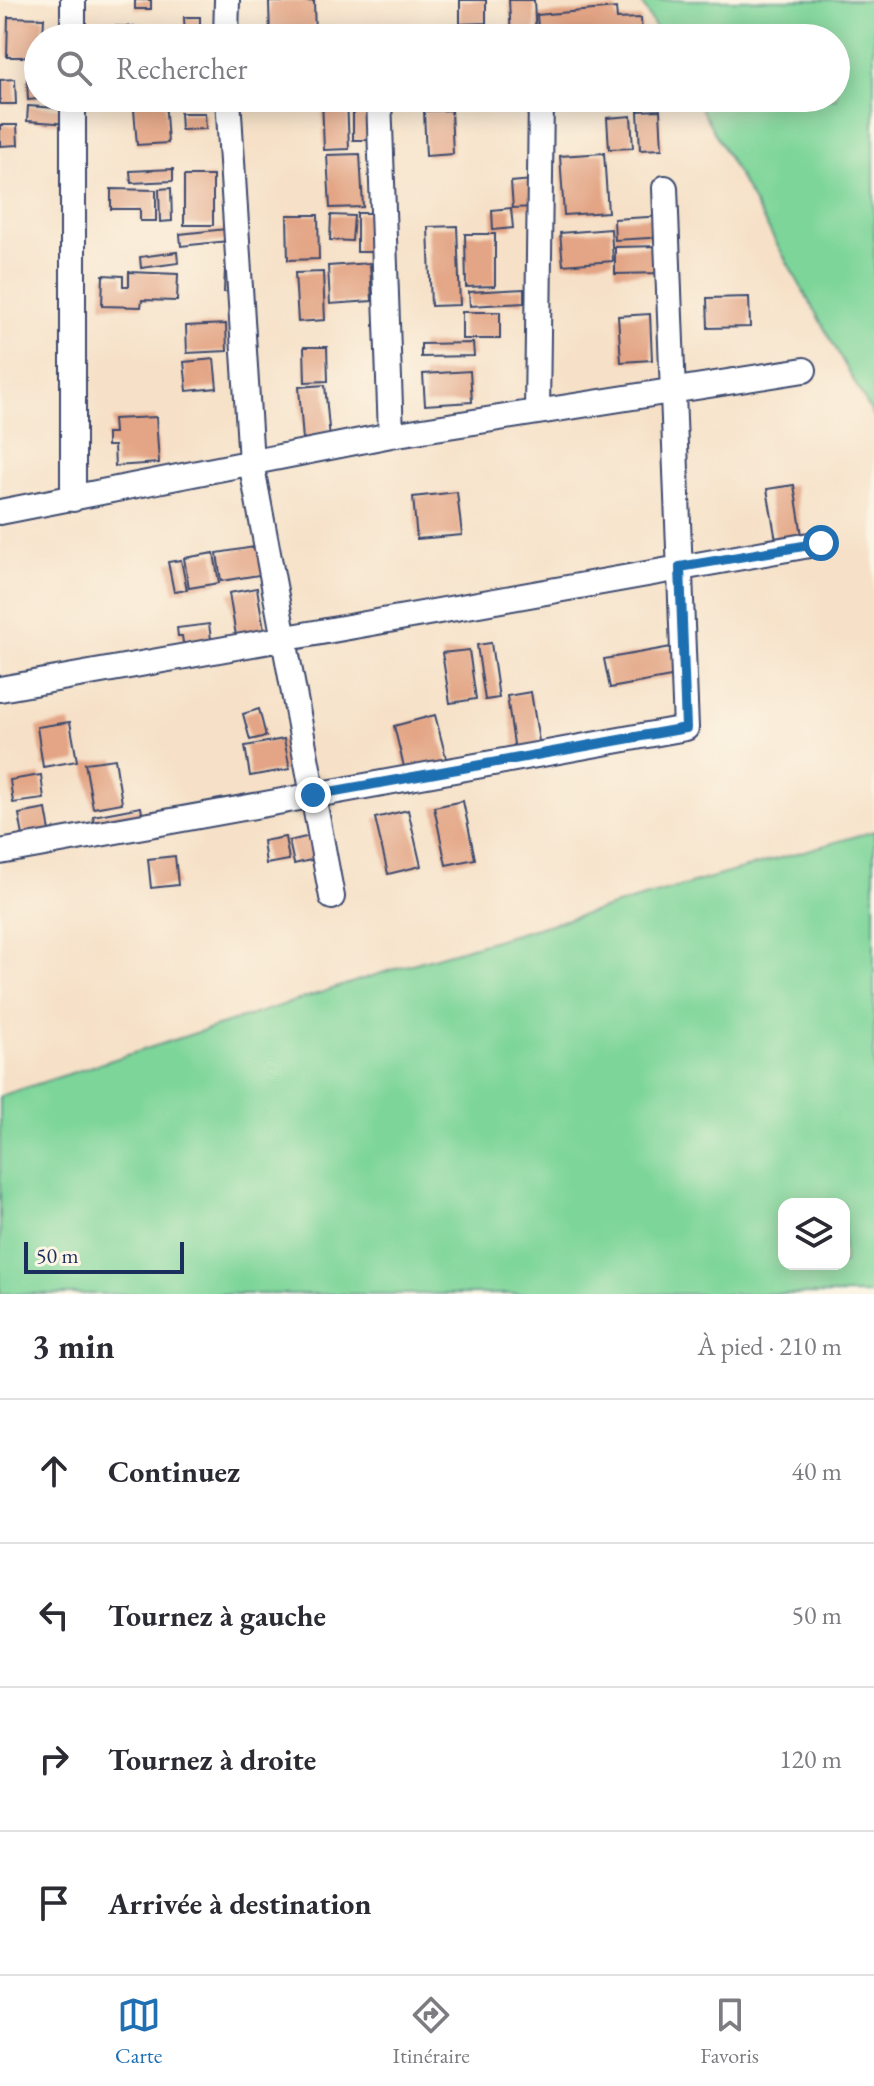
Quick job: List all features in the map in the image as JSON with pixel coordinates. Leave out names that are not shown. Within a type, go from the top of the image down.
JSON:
[{"type":"street","points":[[73,0],[73,24]]},
{"type":"street","points":[[226,24],[227,0]]},
{"type":"street","points":[[73,112],[73,499]]},
{"type":"street","points":[[229,112],[251,462],[332,897]]},
{"type":"street","points":[[379,112],[391,435]]},
{"type":"street","points":[[537,412],[541,112]]},
{"type":"street","points":[[0,852],[686,728],[665,188]]},
{"type":"street","points":[[0,512],[391,435],[804,370]]},
{"type":"street","points":[[0,689],[821,543]]},
{"type":"green space","points":[[640,0],[874,0],[874,417],[703,112],[850,112],[850,24],[653,24]]},
{"type":"green space","points":[[874,831],[874,1294],[0,1294],[0,1096],[391,970]]},
{"type":"building","points":[[135,0],[151,0],[151,9],[135,9]]},
{"type":"building","points":[[460,0],[486,0],[486,23],[460,24]]},
{"type":"building","points":[[509,0],[534,0],[535,24],[510,24]]},
{"type":"building","points":[[314,1],[315,24],[270,24],[269,2]]},
{"type":"building","points":[[616,8],[617,19],[641,18],[641,24],[538,24],[537,15]]},
{"type":"building","points":[[8,17],[44,18],[44,24],[24,24],[24,57],[7,57]]},
{"type":"building","points":[[184,17],[200,17],[200,24],[184,24]]},
{"type":"building","points":[[15,79],[16,104],[0,104],[0,80]]},
{"type":"building","points":[[28,112],[71,112],[70,124],[27,121]]},
{"type":"building","points":[[134,112],[166,112],[168,143],[137,145]]},
{"type":"building","points":[[323,112],[348,112],[349,149],[324,150]]},
{"type":"building","points":[[353,112],[376,112],[376,140],[353,140]]},
{"type":"building","points":[[424,112],[451,112],[453,154],[426,156]]},
{"type":"building","points":[[638,112],[660,112],[662,149],[640,150]]},
{"type":"building","points":[[180,113],[205,113],[206,129],[181,130]]},
{"type":"building","points":[[631,116],[633,148],[609,149],[607,118]]},
{"type":"building","points":[[0,125],[17,125],[18,145],[0,146]]},
{"type":"building","points":[[604,153],[608,212],[564,215],[560,156]]},
{"type":"building","points":[[360,154],[363,207],[330,208],[327,155]]},
{"type":"building","points":[[173,169],[173,181],[131,183],[130,171]]},
{"type":"building","points":[[184,176],[213,176],[213,225],[184,225]]},
{"type":"building","points":[[532,180],[534,207],[513,208],[511,182]]},
{"type":"building","points":[[171,188],[172,221],[160,222],[159,189]]},
{"type":"building","points":[[111,189],[156,190],[156,221],[140,221],[140,209],[111,209]]},
{"type":"building","points":[[511,208],[513,228],[493,230],[492,210]]},
{"type":"building","points":[[357,213],[372,213],[384,252],[357,252]]},
{"type":"building","points":[[287,215],[318,215],[319,259],[288,260]]},
{"type":"building","points":[[331,215],[354,216],[352,241],[330,240]]},
{"type":"building","points":[[665,216],[666,237],[615,240],[614,219]]},
{"type":"building","points":[[457,226],[460,305],[431,306],[428,227]]},
{"type":"building","points":[[226,229],[228,241],[181,246],[180,234]]},
{"type":"building","points":[[611,229],[613,261],[563,265],[560,233]]},
{"type":"building","points":[[465,234],[495,234],[495,286],[466,287]]},
{"type":"building","points":[[662,246],[662,273],[615,274],[615,247]]},
{"type":"building","points":[[177,252],[178,263],[141,268],[140,257]]},
{"type":"building","points":[[370,263],[372,301],[330,304],[328,266]]},
{"type":"building","points":[[225,269],[242,269],[241,293],[224,292]]},
{"type":"building","points":[[129,272],[178,274],[177,301],[142,300],[141,307],[102,306],[103,275],[123,276],[123,286],[129,286]]},
{"type":"building","points":[[323,272],[325,320],[298,322],[295,273]]},
{"type":"building","points":[[524,289],[524,303],[470,306],[469,292]]},
{"type":"building","points":[[749,297],[750,327],[708,328],[707,298]]},
{"type":"building","points":[[462,312],[500,312],[500,339],[462,339]]},
{"type":"building","points":[[650,314],[652,360],[621,362],[618,316]]},
{"type":"building","points":[[226,324],[227,351],[187,353],[186,326]]},
{"type":"building","points":[[473,343],[474,356],[421,357],[421,344]]},
{"type":"building","points":[[304,347],[327,347],[328,381],[305,382]]},
{"type":"building","points":[[214,359],[217,388],[187,391],[184,362]]},
{"type":"building","points":[[470,371],[472,402],[425,405],[423,374]]},
{"type":"building","points":[[325,385],[330,439],[303,441],[299,387]]},
{"type":"building","points":[[156,417],[159,463],[115,466],[114,446],[107,446],[107,433],[114,433],[113,419]]},
{"type":"building","points":[[794,485],[804,548],[778,552],[767,489]]},
{"type":"building","points":[[457,492],[462,535],[417,539],[413,497]]},
{"type":"building","points":[[273,544],[278,572],[221,581],[217,553]]},
{"type":"building","points":[[214,553],[219,583],[189,588],[184,558]]},
{"type":"building","points":[[181,560],[187,590],[174,592],[168,562]]},
{"type":"building","points":[[257,588],[266,643],[238,648],[229,593]]},
{"type":"building","points":[[209,624],[213,654],[184,649],[177,628]]},
{"type":"building","points":[[491,643],[499,698],[485,700],[477,645]]},
{"type":"building","points":[[688,644],[693,673],[610,688],[604,659]]},
{"type":"building","points":[[469,650],[476,699],[450,703],[442,653]]},
{"type":"building","points":[[531,692],[541,754],[516,758],[507,696]]},
{"type":"building","points":[[259,709],[266,736],[250,740],[243,714]]},
{"type":"building","points":[[435,715],[449,769],[407,779],[394,726]]},
{"type":"building","points":[[70,722],[77,761],[43,767],[37,727]]},
{"type":"building","points":[[284,739],[290,769],[250,776],[245,746]]},
{"type":"building","points":[[115,759],[122,803],[93,808],[85,763]]},
{"type":"building","points":[[41,775],[44,799],[13,803],[10,780]]},
{"type":"building","points":[[463,801],[475,859],[446,865],[434,807]]},
{"type":"building","points":[[141,807],[144,826],[96,835],[93,816]]},
{"type":"building","points":[[46,809],[52,843],[25,847],[19,814]]},
{"type":"building","points":[[408,810],[421,866],[388,874],[375,818]]},
{"type":"building","points":[[327,832],[332,855],[294,864],[289,841]]},
{"type":"building","points":[[285,837],[289,860],[266,864],[263,841]]},
{"type":"building","points":[[175,856],[178,885],[151,888],[148,859]]},
{"type":"route","points":[[313,795],[686,728],[680,567],[821,543]]}]
